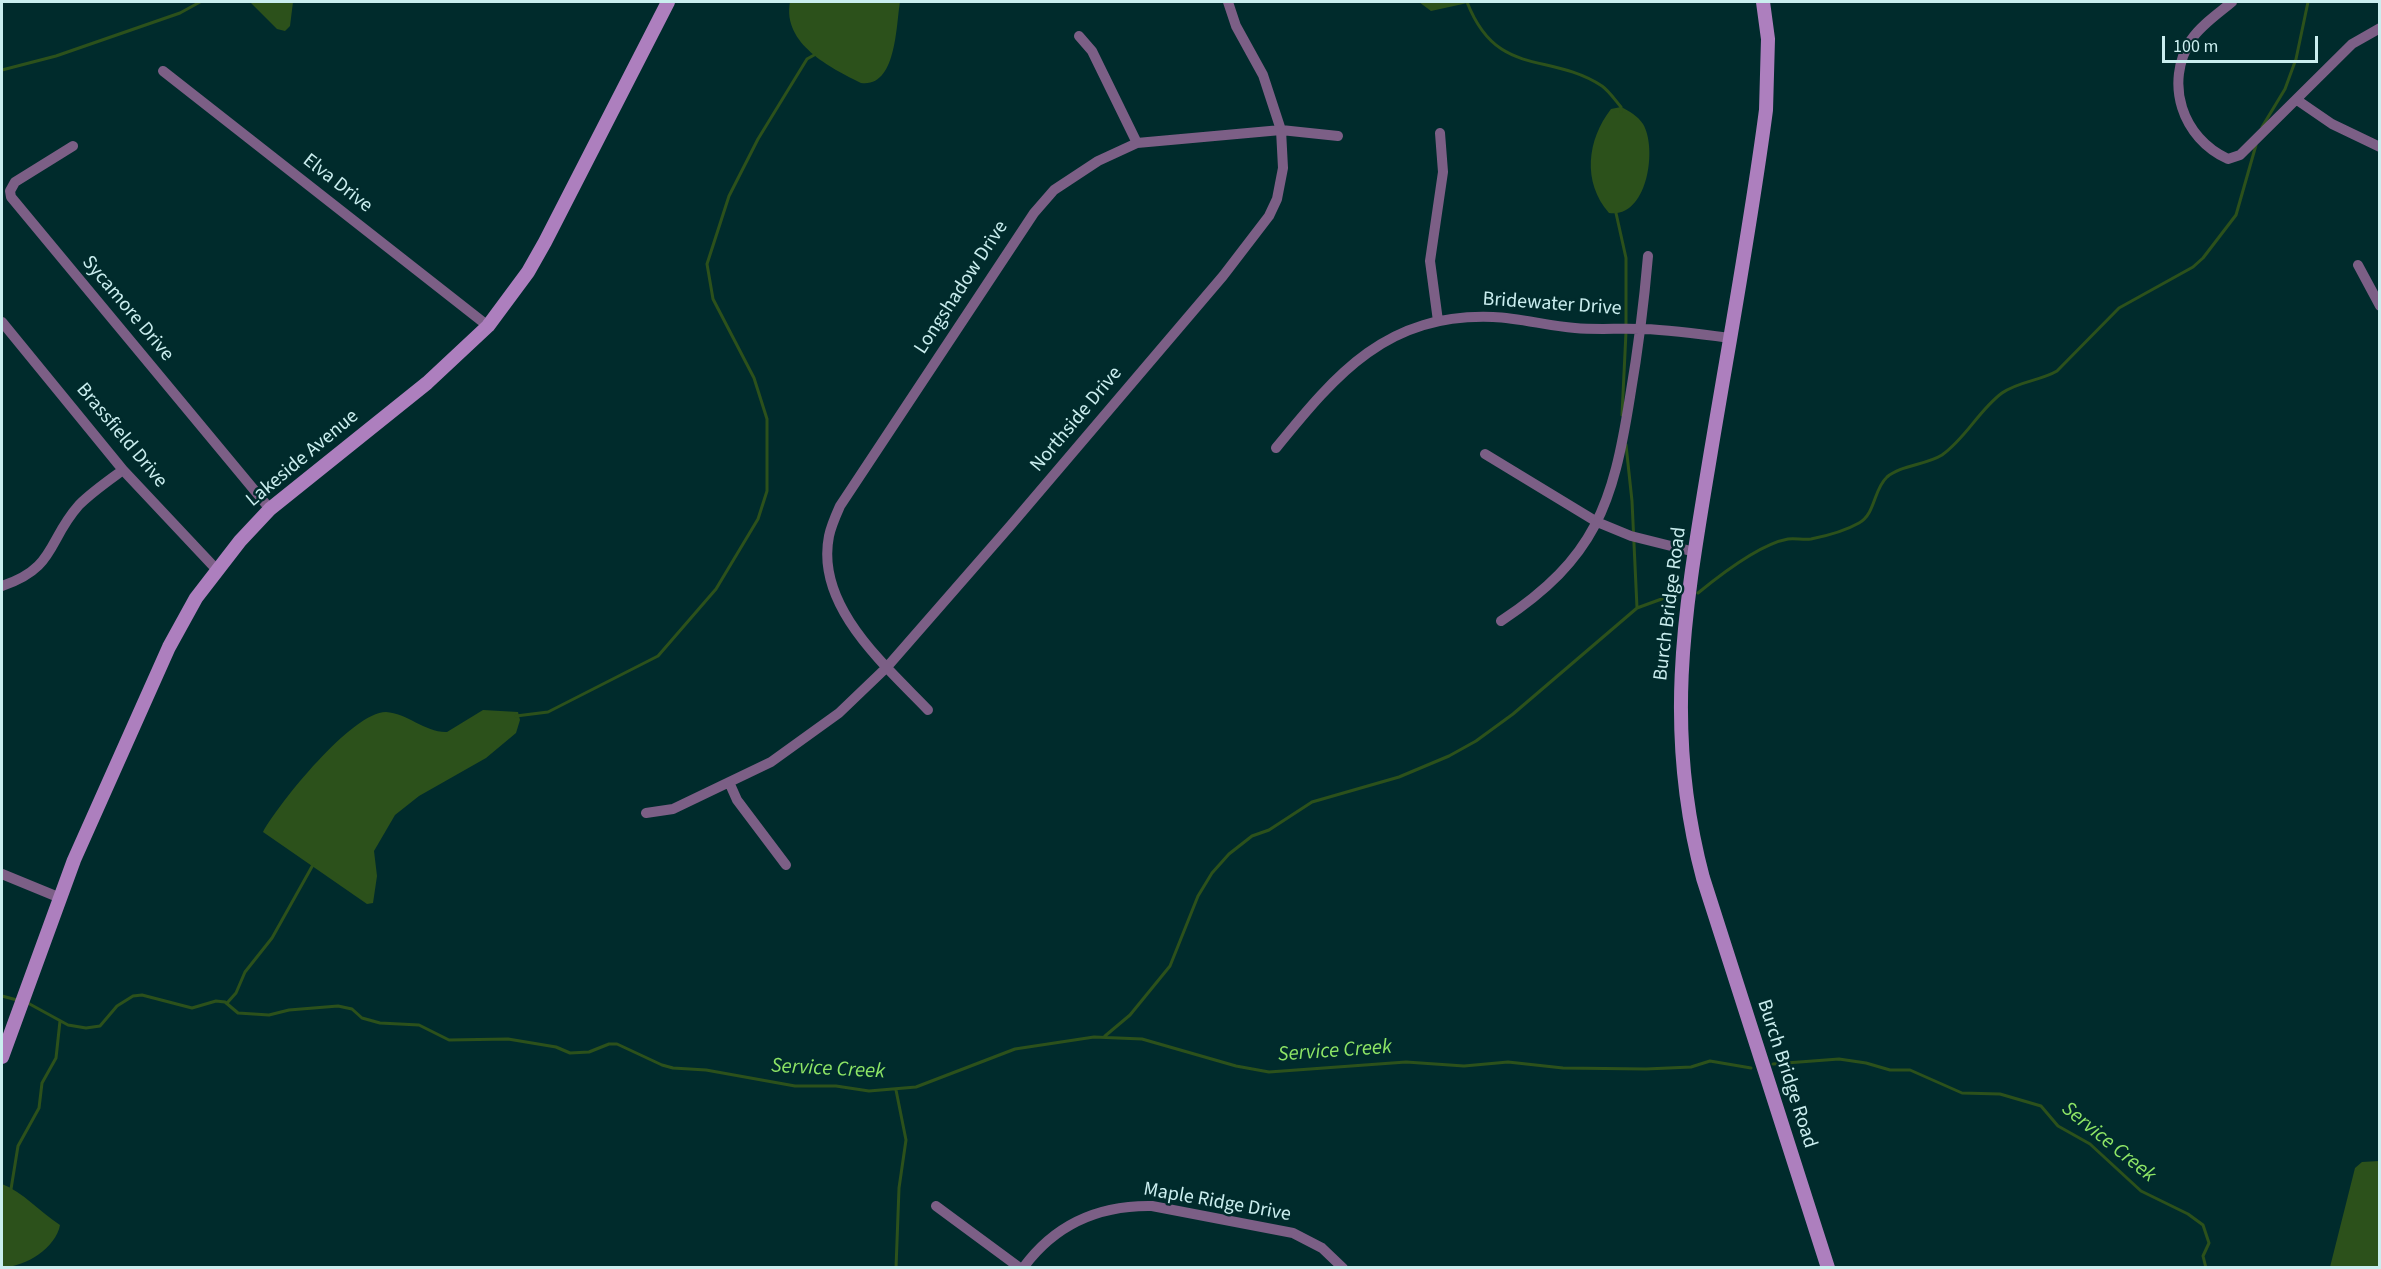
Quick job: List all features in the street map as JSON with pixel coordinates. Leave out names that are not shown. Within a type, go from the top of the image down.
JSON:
[{"type":"street","name":"Lakeside Avenue","points":[[2,1057],[58,897],[169,647],[196,598],[270,509],[427,383],[488,327],[539,252],[668,2]]},
{"type":"street","name":"Northside Drive","points":[[646,813],[673,809],[771,762],[816,731],[887,667],[1223,276],[1269,216],[1277,199],[1282,168],[1281,130],[1263,75],[1236,26],[1228,2]]},
{"type":"street","name":"Burch Bridge Road","points":[[1763,2],[1768,39],[1766,110],[1684,624],[1680,684],[1683,773],[1689,815],[1703,878],[1828,1268]]},
{"type":"street","points":[[2232,2],[2197,33],[2184,53],[2178,75],[2178,90],[2188,123],[2225,158],[2234,158],[2297,100],[2352,44],[2378,26]]},
{"type":"street","points":[[1079,36],[1092,51],[1137,143]]},
{"type":"street","name":"Elva Drive","points":[[163,71],[488,327]]},
{"type":"street","points":[[2297,100],[2332,124],[2379,147]]},
{"type":"street","name":"Longshadow Drive","points":[[928,710],[887,667],[842,610],[828,566],[829,536],[840,506],[1034,213],[1054,190],[1098,161],[1137,143],[1281,130],[1303,130],[1338,136]]},
{"type":"street","points":[[1438,321],[1430,261],[1443,172],[1440,133]]},
{"type":"street","name":"Sycamore Drive","points":[[73,146],[15,182],[10,191],[13,200],[270,509]]},
{"type":"street","points":[[1501,621],[1538,596],[1575,556],[1597,522],[1617,474],[1641,328],[1648,256]]},
{"type":"street","points":[[2358,265],[2379,306]]},
{"type":"street","name":"Bridewater Drive","points":[[1276,448],[1318,396],[1356,360],[1389,339],[1438,321],[1494,317],[1574,328],[1641,328],[1730,338]]},
{"type":"street","name":"Brassfield Drive","points":[[2,322],[123,470],[217,570]]},
{"type":"street","points":[[1485,454],[1597,522],[1631,536],[1695,552]]},
{"type":"street","points":[[2,586],[27,577],[39,567],[79,506],[123,470]]},
{"type":"street","points":[[729,782],[737,800],[786,865]]},
{"type":"street","points":[[2,874],[58,897]]},
{"type":"street","points":[[936,1206],[1021,1268]]},
{"type":"street","name":"Maple Ridge Drive","points":[[1021,1268],[1048,1238],[1073,1221],[1102,1210],[1132,1206],[1163,1208],[1293,1233],[1323,1248],[1343,1268]]},
{"type":"shaded area","points":[[250,2],[293,2],[290,26],[285,31],[277,29]]},
{"type":"shaded area","points":[[790,2],[900,2],[892,53],[882,76],[873,82],[861,83],[811,53],[794,30],[790,17]]},
{"type":"shaded area","points":[[1419,2],[1472,2],[1431,11]]},
{"type":"shaded area","points":[[1621,107],[1636,116],[1643,124],[1647,135],[1649,165],[1646,180],[1632,205],[1622,212],[1609,213],[1600,201],[1595,188],[1591,175],[1591,161],[1593,147],[1603,121],[1611,109]]},
{"type":"shaded area","points":[[483,710],[518,712],[520,720],[516,733],[486,758],[419,796],[395,815],[374,851],[377,876],[373,903],[367,904],[263,832],[284,801],[318,761],[336,742],[372,716],[386,712],[394,713],[432,729],[447,732]]},
{"type":"shaded area","points":[[2379,1161],[2379,1267],[2330,1267],[2355,1168],[2362,1162]]},
{"type":"shaded area","points":[[2,1184],[17,1192],[60,1225],[52,1241],[38,1255],[20,1264],[2,1267]]},
{"type":"waterway","points":[[2,70],[56,56],[180,13],[200,2]]},
{"type":"waterway","points":[[1467,2],[1479,26],[1493,43],[1526,60],[1562,69],[1602,86],[1621,107],[1621,111]]},
{"type":"waterway","points":[[2262,127],[2285,89],[2296,59],[2308,2]]},
{"type":"waterway","points":[[516,716],[548,712],[658,656],[716,589],[758,519],[767,491],[767,419],[754,378],[713,299],[707,264],[729,196],[758,139],[807,59],[816,54]]},
{"type":"waterway","points":[[1698,593],[1729,569],[1765,547],[1788,539],[1823,536],[1859,523],[1869,513],[1879,488],[1887,477],[1899,470],[1942,455],[2002,393],[2057,371],[2119,308],[2193,267],[2203,258],[2236,215],[2256,145]]},
{"type":"waterway","points":[[1616,213],[1626,258],[1626,325]]},
{"type":"waterway","points":[[1622,415],[1626,332]]},
{"type":"waterway","points":[[1626,445],[1632,501],[1637,608]]},
{"type":"waterway","points":[[1105,1036],[1130,1015],[1170,966],[1198,896],[1212,873],[1229,854],[1252,836],[1269,830],[1312,802],[1399,777],[1449,756],[1476,741],[1513,714],[1637,608],[1678,593]]},
{"type":"waterway","points":[[227,1003],[236,993],[245,972],[272,938],[314,863]]},
{"type":"waterway","name":"Service Creek","points":[[26,1002],[68,1025],[86,1028],[100,1026],[117,1006],[133,996],[142,995],[192,1008],[216,1001],[225,1002],[238,1013],[269,1015],[289,1010],[338,1006],[352,1009],[362,1018],[380,1023],[419,1025],[449,1040],[508,1039],[556,1047],[570,1053],[589,1052],[609,1044],[617,1044],[673,1068],[706,1070],[795,1086],[836,1086],[869,1091],[916,1087],[1015,1049],[1094,1037],[1142,1039],[1236,1066],[1269,1072],[1406,1062],[1464,1066],[1508,1062],[1563,1068],[1646,1069],[1691,1067],[1710,1061],[1751,1068]]},
{"type":"waterway","name":"Service Creek","points":[[2,996],[17,1000]]},
{"type":"waterway","points":[[11,1189],[18,1146],[39,1108],[42,1083],[56,1058],[60,1021]]},
{"type":"waterway","name":"Service Creek","points":[[1773,1064],[1839,1059],[1866,1063],[1890,1070],[1910,1070],[1962,1093],[2000,1094],[2041,1106],[2058,1126],[2090,1144],[2141,1191],[2188,1214],[2203,1225],[2209,1243],[2203,1256],[2206,1268]]},
{"type":"waterway","points":[[896,1090],[906,1140],[899,1188],[896,1268]]}]
